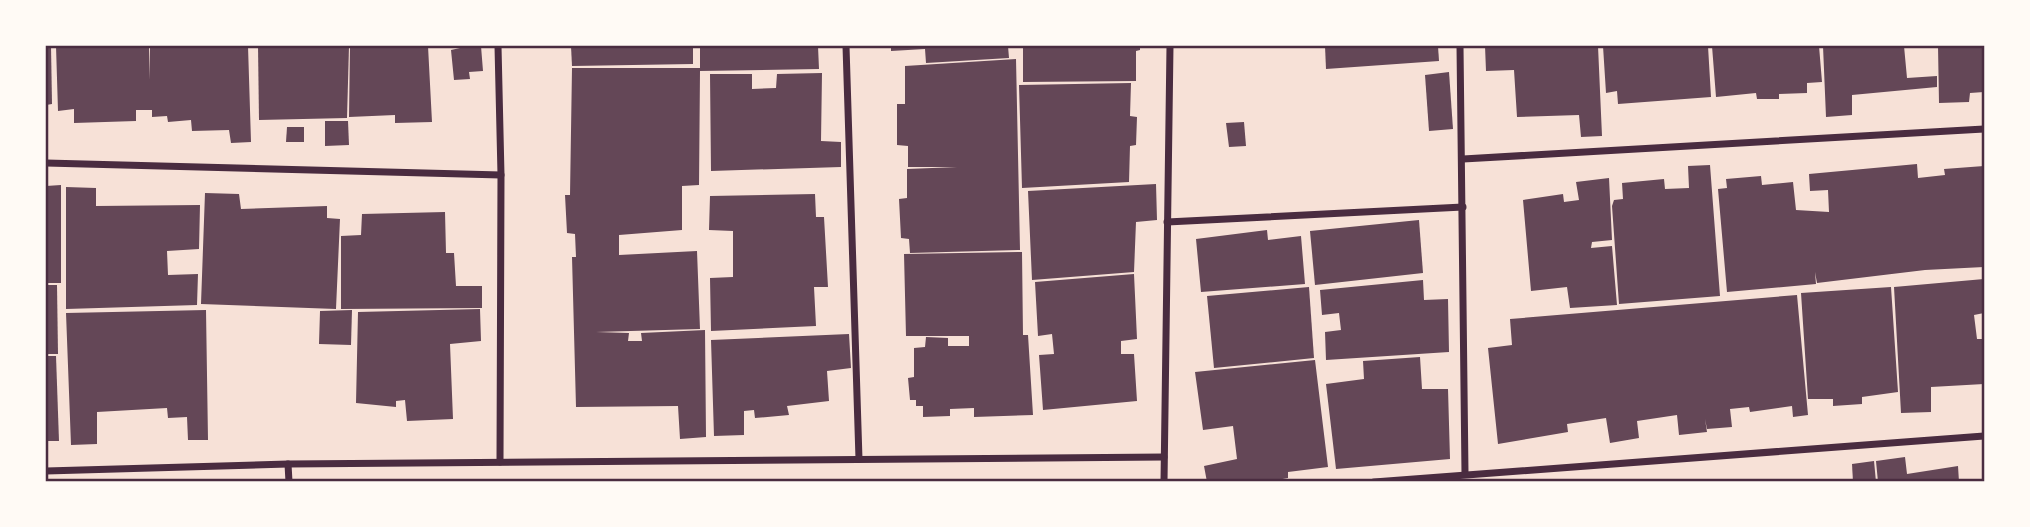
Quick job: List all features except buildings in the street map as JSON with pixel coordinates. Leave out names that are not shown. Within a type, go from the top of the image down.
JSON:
[{"type":"street","points":[[498,46],[501,176],[500,462]]},
{"type":"street","points":[[846,46],[859,459]]},
{"type":"street","points":[[1164,481],[1170,46]]},
{"type":"street","points":[[1460,46],[1465,473]]},
{"type":"street","points":[[1463,159],[1984,129]]},
{"type":"street","points":[[46,163],[501,176]]},
{"type":"street","points":[[1167,222],[1463,207]]},
{"type":"street","points":[[1374,481],[1984,436]]},
{"type":"street","points":[[46,471],[288,464],[1164,457]]},
{"type":"street","points":[[288,464],[289,481]]}]
